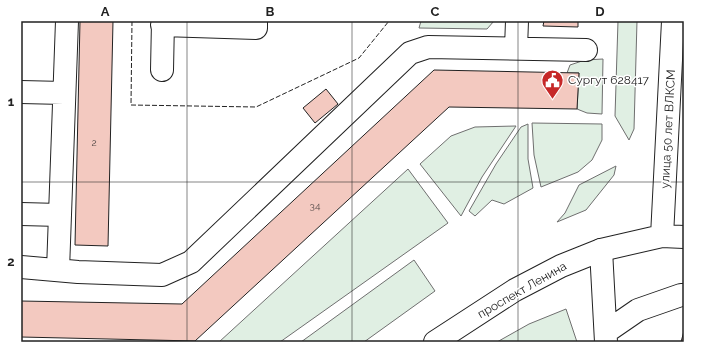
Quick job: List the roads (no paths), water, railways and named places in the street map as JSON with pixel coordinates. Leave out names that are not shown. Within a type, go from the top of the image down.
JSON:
[{"type":"main road","points":[[58,270],[67,21]]},
{"type":"main road","points":[[162,70],[162,23],[256,28],[256,21]]},
{"type":"main road","points":[[516,48],[517,21]]},
{"type":"main road","name":"улица 50 лет ВЛКСМ","points":[[662,236],[673,21]]},
{"type":"main road","points":[[21,267],[162,275],[191,262],[410,53],[428,47],[586,50]]},
{"type":"main road","points":[[21,92],[64,93]]},
{"type":"main road","points":[[21,214],[60,215]]},
{"type":"main road","name":"проспект Ленина","points":[[435,342],[528,283],[561,266],[601,250],[662,236],[684,237]]},
{"type":"main road","points":[[601,250],[606,337]]},
{"type":"main road","points":[[606,337],[638,310],[684,295]]},
{"type":"place","name":"Сургут 628417","points":[[552,100]]}]
